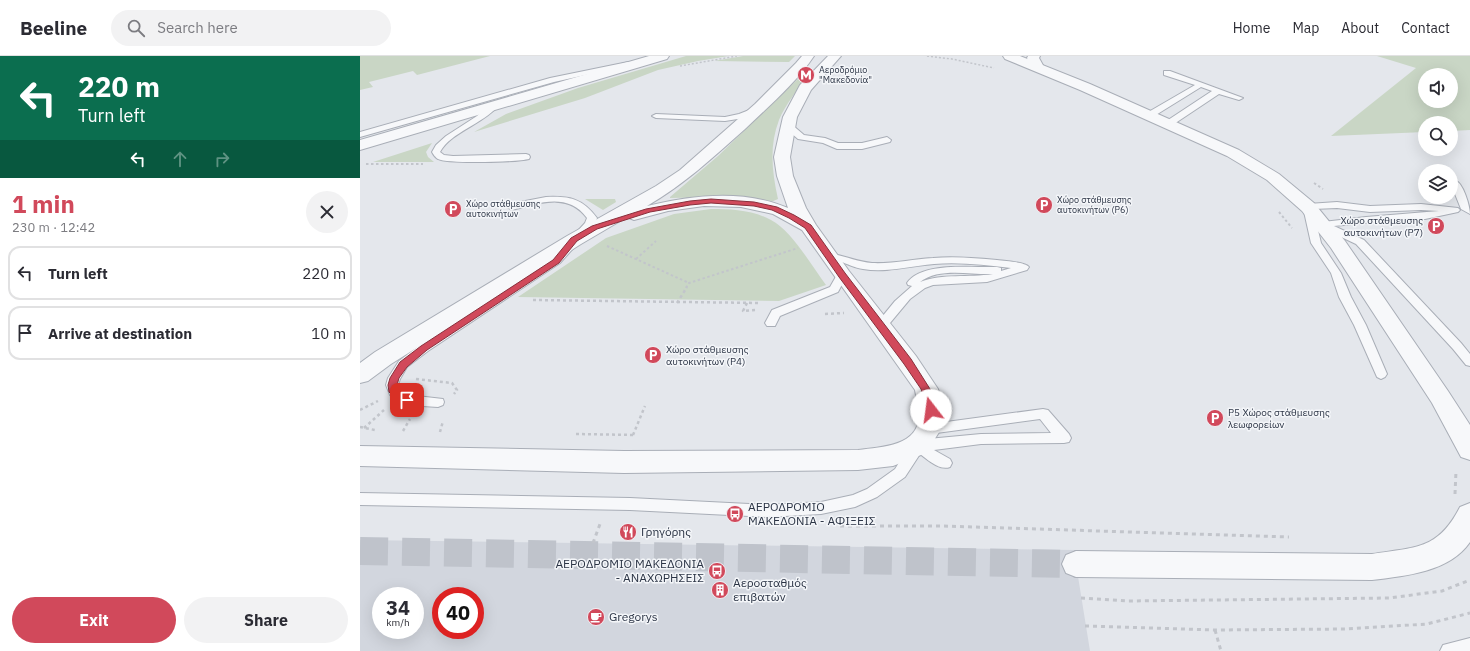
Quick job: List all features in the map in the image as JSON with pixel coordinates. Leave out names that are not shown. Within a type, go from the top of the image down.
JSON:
[{"type":"street","points":[[360,145],[663,56]]},
{"type":"street","points":[[360,375],[383,358],[595,227],[662,190],[686,173],[760,108],[801,66],[808,56]]},
{"type":"street","points":[[360,456],[624,462],[858,460],[893,456],[923,437],[931,410],[926,389],[828,256],[808,226],[797,208],[785,176],[782,157],[787,126],[797,102],[805,88],[835,56]]},
{"type":"street","points":[[1009,56],[1036,62],[1148,116],[1233,153],[1274,177],[1308,207],[1323,225],[1440,397],[1463,435],[1470,450]]},
{"type":"street","points":[[595,227],[649,210],[711,201],[754,204],[774,209],[792,216],[808,226]]},
{"type":"street","points":[[1076,564],[1372,567],[1408,562],[1434,555],[1456,540],[1461,507]]},
{"type":"lane","points":[[360,135],[561,78],[625,64],[644,62]]},
{"type":"lane","points":[[1167,73],[1239,98]]},
{"type":"lane","points":[[1148,116],[1200,85]]},
{"type":"lane","points":[[1168,124],[1218,91]]},
{"type":"lane","points":[[494,106],[481,117],[449,137],[446,148],[454,153],[481,152],[526,157]]},
{"type":"lane","points":[[656,116],[669,121],[691,123],[708,119],[733,118],[760,108]]},
{"type":"lane","points":[[787,126],[801,137],[825,141],[853,141],[874,144],[887,140]]},
{"type":"lane","points":[[1382,374],[1360,325],[1345,297],[1336,273],[1316,243],[1308,207],[1337,205],[1370,209],[1421,207],[1468,210],[1458,188]]},
{"type":"lane","points":[[512,206],[547,199],[578,203],[595,227]]},
{"type":"lane","points":[[1323,225],[1370,219],[1432,216],[1445,214],[1455,210]]},
{"type":"lane","points":[[1323,225],[1360,242],[1457,346],[1470,362]]},
{"type":"lane","points":[[438,402],[407,400],[399,397],[394,392],[392,385],[394,378],[403,364],[424,348],[556,261],[574,240]]},
{"type":"lane","points":[[828,256],[845,259],[854,264],[866,266],[904,265],[933,261],[960,260],[991,261],[1024,267],[994,277],[939,280],[922,286],[904,298],[890,313],[881,326]]},
{"type":"lane","points":[[771,323],[776,313],[834,289],[842,275]]},
{"type":"lane","points":[[360,499],[607,503],[767,511],[821,508],[854,500],[872,493],[900,473],[923,437],[1042,414],[1064,438],[981,439],[923,437]]},
{"type":"lane","points":[[923,437],[945,463]]},
{"type":"lane","points":[[1449,651],[1470,646]]},
{"type":"path","points":[[927,56],[952,59],[997,68]]},
{"type":"path","points":[[1277,209],[1296,233]]},
{"type":"path","points":[[595,227],[636,259],[689,283]]},
{"type":"path","points":[[636,259],[656,241]]},
{"type":"path","points":[[677,303],[689,283],[803,246]]},
{"type":"path","points":[[530,300],[747,303]]},
{"type":"path","points":[[360,410],[382,399]]},
{"type":"path","points":[[364,428],[388,406]]},
{"type":"path","points":[[403,431],[411,418]]},
{"type":"path","points":[[444,418],[440,432],[448,432]]},
{"type":"path","points":[[571,434],[641,435]]},
{"type":"path","points":[[1456,470],[1456,493],[1461,507]]},
{"type":"path","points":[[593,522],[600,522],[594,543]]},
{"type":"path","points":[[834,526],[973,527],[1295,537]]},
{"type":"path","points":[[1081,598],[1127,601],[1389,598],[1442,591],[1470,580]]},
{"type":"path","points":[[1085,626],[1215,630],[1346,629],[1427,624],[1470,613]]},
{"type":"path","points":[[1215,630],[1221,651]]},
{"type":"shaded area","name":"Αεροσταθμός επιβατών","points":[[360,540],[1076,550],[1076,564],[1090,651],[360,651]]},
{"type":"green space","points":[[360,56],[490,56],[417,75],[413,71],[369,82],[373,87],[360,90]]},
{"type":"green space","points":[[686,56],[729,56],[658,70],[585,98],[474,132],[506,114],[578,88]]},
{"type":"green space","points":[[743,56],[795,56],[789,62],[714,61]]},
{"type":"green space","points":[[1377,56],[1470,56],[1470,130],[1458,131],[1458,116],[1418,116],[1418,132],[1331,136],[1416,68]]},
{"type":"green space","points":[[803,74],[808,75],[782,114],[774,140],[772,159],[778,199],[771,202],[723,197],[670,198],[718,156]]},
{"type":"green space","points":[[432,143],[426,152],[428,157],[434,162],[373,162]]},
{"type":"green space","points":[[585,199],[615,199],[616,202],[603,210]]},
{"type":"green space","points":[[711,209],[749,212],[771,220],[779,225],[794,240],[826,285],[779,301],[518,297],[606,238],[674,214]]},
{"type":"tunnel","points":[[360,551],[1076,564]]},
{"type":"place","name":"Αεροδρόμιο \"Μακεδονία\"","points":[[806,75]]},
{"type":"place","name":"Χώρο στάθμευσης αυτοκινήτων (P6)","points":[[1044,205]]},
{"type":"place","name":"Χώρο στάθμευσης αυτοκινήτων","points":[[453,209]]},
{"type":"place","name":"Χώρο στάθμευσης αυτοκινήτων (P7)","points":[[1436,226]]},
{"type":"place","name":"Χώρο στάθμευσης αυτοκινήτων (P4)","points":[[653,355]]},
{"type":"place","name":"P5 Χώρος στάθμευσης λεωφορείων","points":[[1215,418]]},
{"type":"place","name":"ΑΕΡΟΔΡΟΜΙΟ ΜΑΚΕΔΟΝΙΑ - ΑΦΙΞΕΙΣ","points":[[735,514]]},
{"type":"place","name":"Γρηγόρης","points":[[628,532]]},
{"type":"place","name":"ΑΕΡΟΔΡΟΜΙΟ ΜΑΚΕΔΟΝΙΑ - ΑΝΑΧΩΡΗΣΕΙΣ","points":[[717,571]]},
{"type":"place","name":"Αεροσταθμός επιβατών","points":[[720,590]]},
{"type":"place","name":"Gregorys","points":[[596,617]]},
{"type":"route","points":[[407,400],[399,397],[394,392],[392,385],[394,378],[403,364],[424,348],[556,261],[574,240],[594,228],[649,210],[711,201],[754,204],[774,209],[792,216],[808,226],[842,275],[908,362],[926,389],[931,410]]}]
